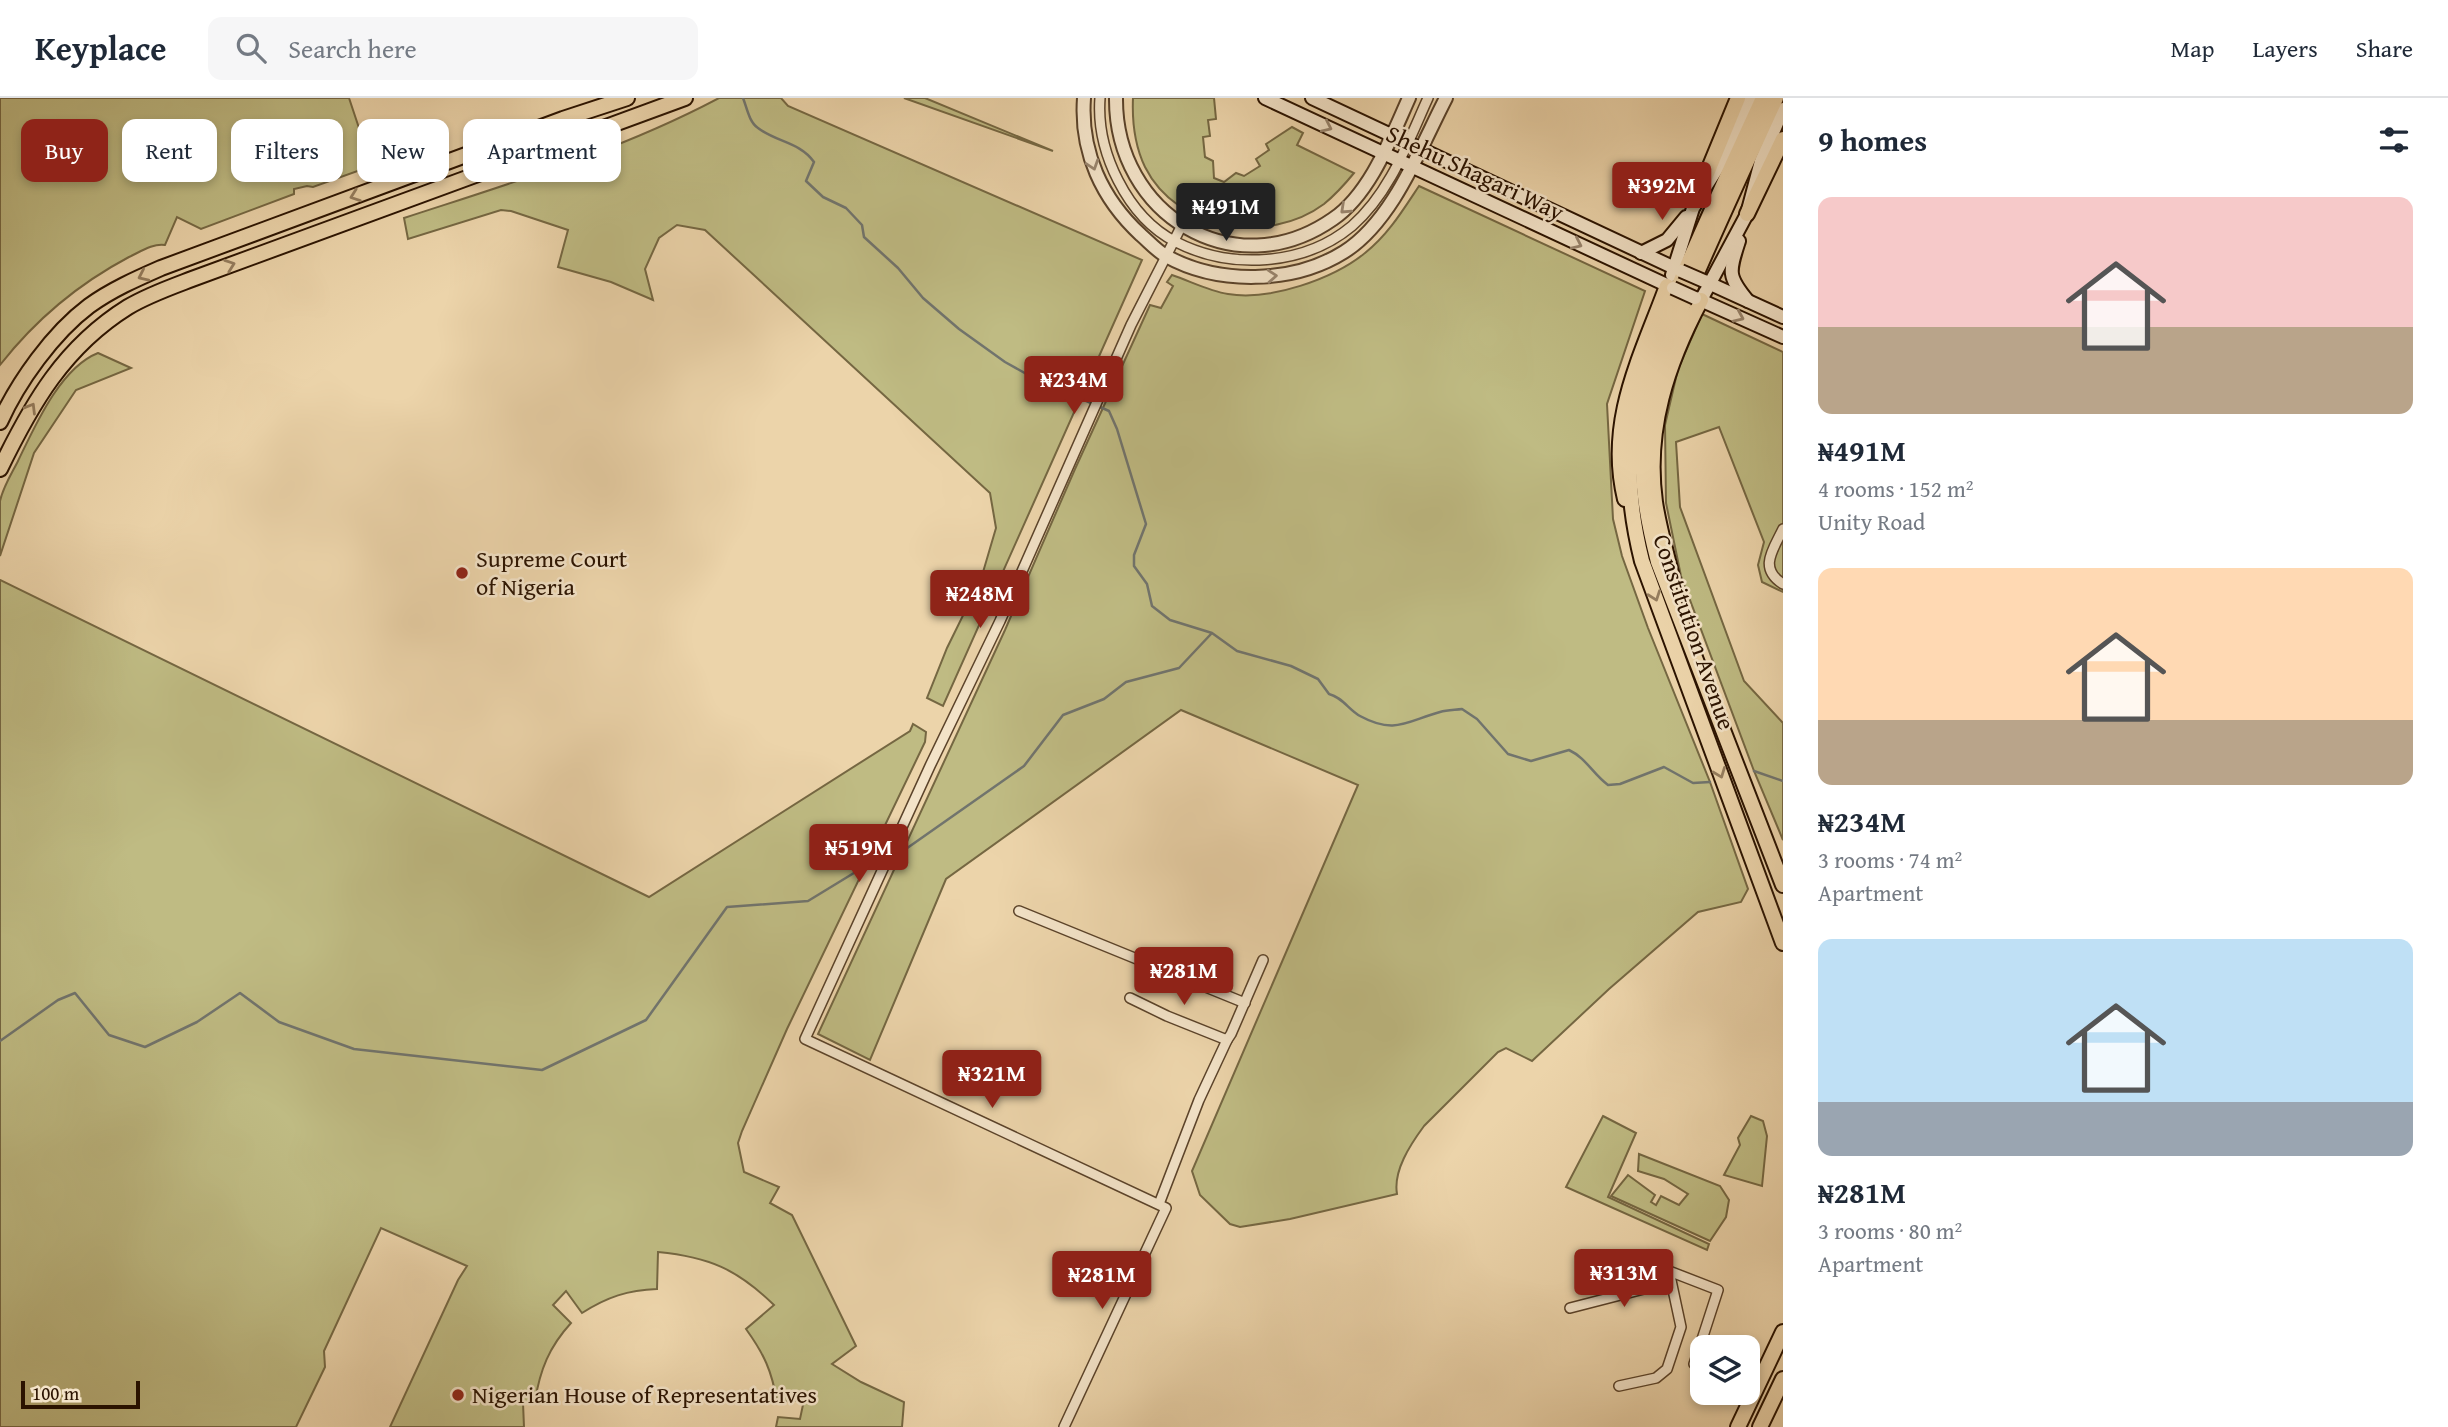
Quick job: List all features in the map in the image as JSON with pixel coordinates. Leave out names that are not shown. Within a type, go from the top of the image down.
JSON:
[{"type":"main road","points":[[0,422],[17,390],[57,338],[85,309],[122,285],[160,268],[627,98]]},
{"type":"main road","points":[[0,469],[27,414],[61,365],[93,334],[128,307],[192,279],[685,98]]},
{"type":"main road","points":[[1084,98],[1085,138],[1096,175],[1123,218],[1165,255],[1208,271],[1235,276],[1286,275],[1345,251],[1376,224],[1405,164],[1420,149],[1446,98]]},
{"type":"main road","points":[[1116,98],[1119,134],[1128,164],[1146,194],[1182,225],[1218,241],[1261,245],[1287,241],[1310,233],[1351,205],[1365,186],[1409,98]]},
{"type":"main road","name":"Shehu Shagari Way","points":[[1265,98],[1783,337]]},
{"type":"main road","name":"Shehu Shagari Way","points":[[1312,98],[1783,317]]},
{"type":"main road","points":[[1635,531],[1620,479],[1620,442],[1628,390],[1678,270],[1694,205],[1738,98]]},
{"type":"main road","points":[[1641,253],[1667,240],[1694,205],[1727,153],[1751,98]]},
{"type":"main road","name":"Constitution Avenue","points":[[1763,98],[1692,254],[1641,382],[1629,453],[1635,531],[1642,561],[1783,943]]},
{"type":"main road","name":"Constitution Avenue","points":[[1776,98],[1702,257],[1675,323],[1652,389],[1646,418],[1643,474],[1645,507],[1658,562],[1781,880]]},
{"type":"main road","points":[[1748,301],[1732,281],[1731,272],[1761,161],[1783,109]]},
{"type":"main road","points":[[1678,614],[1655,502],[1654,430],[1659,403],[1670,366],[1698,299],[1746,214],[1783,139]]},
{"type":"main road","points":[[1738,1427],[1783,1332]]},
{"type":"main road","points":[[1760,1427],[1783,1379]]},
{"type":"street","points":[[1100,98],[1102,135],[1108,161],[1135,207],[1173,241],[1211,256],[1236,260],[1282,258],[1309,250],[1333,239],[1366,213],[1405,164],[1408,143],[1428,98]]},
{"type":"street","points":[[1064,1427],[1167,1208],[805,1039],[930,766],[977,671],[1124,341],[1182,225]]},
{"type":"street","points":[[1783,529],[1768,567],[1772,576],[1783,583]]},
{"type":"street","points":[[1019,911],[1245,1003]]},
{"type":"street","points":[[1159,1204],[1199,1100],[1263,960]]},
{"type":"street","points":[[1130,998],[1227,1040]]},
{"type":"street","points":[[1656,1266],[1718,1290],[1703,1335]]},
{"type":"street","points":[[1619,1386],[1656,1378],[1667,1369],[1681,1327],[1669,1271]]},
{"type":"street","points":[[1570,1308],[1671,1282]]},
{"type":"shaded area","points":[[0,98],[349,98],[357,122],[357,171],[343,176],[343,119],[231,119],[231,182],[327,182],[294,189],[294,194],[201,229],[177,217],[165,245],[151,247],[129,257],[75,291],[43,318],[0,365]]},
{"type":"shaded area","points":[[719,98],[781,98],[788,106],[1142,260],[943,706],[927,698],[947,648],[981,579],[996,528],[990,493],[705,230],[677,225],[659,238],[645,269],[653,300],[611,282],[558,267],[568,230],[511,211],[501,210],[408,239],[404,218],[515,182],[621,182],[621,143]]},
{"type":"shaded area","points":[[904,98],[925,98],[1053,151]]},
{"type":"shaded area","points":[[1133,98],[1214,98],[1216,119],[1208,120],[1210,136],[1203,137],[1205,157],[1213,161],[1214,178],[1224,182],[1236,173],[1244,176],[1260,166],[1256,159],[1269,150],[1266,144],[1292,127],[1303,133],[1297,145],[1354,173],[1324,204],[1302,217],[1277,225],[1226,225],[1201,218],[1179,206],[1160,189],[1145,167],[1135,133]]},
{"type":"shaded area","points":[[1419,186],[1645,291],[1607,404],[1613,519],[1622,556],[1648,628],[1710,782],[1748,889],[1741,902],[1698,912],[1609,989],[1532,1061],[1506,1048],[1498,1052],[1419,1133],[1400,1167],[1397,1194],[1290,1219],[1240,1227],[1230,1224],[1200,1195],[1192,1171],[1358,785],[1181,710],[946,879],[870,1060],[818,1034],[1005,630],[1150,305],[1161,308],[1173,286],[1167,282],[1172,275],[1214,291],[1245,295],[1281,291],[1319,279],[1352,263],[1373,246],[1395,222]]},
{"type":"shaded area","points":[[1702,314],[1783,352],[1783,592],[1762,582],[1758,565],[1764,542],[1719,427],[1676,442],[1680,507],[1744,681],[1783,723],[1783,840],[1754,771],[1681,576],[1666,503],[1665,425],[1678,369]]},
{"type":"shaded area","points":[[98,353],[131,368],[76,390],[34,453],[0,556],[0,501],[8,480],[41,415],[60,385],[72,371]]},
{"type":"shaded area","points":[[0,580],[649,897],[910,731],[913,724],[926,732],[925,742],[787,1029],[738,1143],[744,1172],[779,1187],[770,1203],[792,1215],[856,1346],[832,1364],[861,1382],[904,1402],[902,1427],[776,1427],[778,1417],[800,1419],[804,1400],[777,1402],[766,1363],[746,1329],[774,1305],[747,1282],[721,1267],[692,1257],[658,1252],[657,1289],[618,1295],[582,1313],[566,1291],[553,1305],[571,1323],[547,1359],[535,1401],[523,1403],[524,1427],[390,1427],[467,1266],[381,1228],[324,1351],[325,1367],[296,1427],[0,1427]]},
{"type":"shaded area","points":[[1603,1116],[1636,1133],[1608,1197],[1709,1244],[1707,1250],[1566,1187]]},
{"type":"shaded area","points":[[1751,1116],[1763,1121],[1767,1136],[1762,1186],[1724,1175],[1740,1145],[1738,1138]]},
{"type":"shaded area","points":[[1639,1154],[1720,1186],[1729,1200],[1726,1217],[1710,1241],[1611,1196],[1628,1175],[1655,1195],[1651,1202],[1656,1205],[1661,1196],[1679,1205],[1688,1194],[1664,1179],[1638,1171]]},
{"type":"waterway","points":[[743,98],[750,119],[755,125],[765,133],[802,150],[814,162],[806,181],[823,197],[846,208],[862,225],[864,237],[898,268],[923,298],[959,329],[1005,362],[1030,376],[1109,411],[1146,524],[1134,555],[1134,566],[1147,584],[1152,606],[1170,620],[1212,633],[1237,651],[1291,666],[1318,679],[1329,694],[1372,722],[1383,725],[1401,724],[1440,712],[1462,709],[1477,719],[1508,754],[1531,761],[1569,750],[1580,757],[1608,785],[1620,784],[1664,767],[1693,783],[1710,782]]},
{"type":"waterway","points":[[903,851],[1024,766],[1063,715],[1104,699],[1126,682],[1179,668],[1211,634]]},
{"type":"waterway","points":[[1754,771],[1783,781]]},
{"type":"waterway","points":[[0,1041],[58,1000],[75,993],[109,1035],[145,1047],[197,1022],[240,993],[279,1022],[354,1049],[542,1070],[646,1020],[727,907],[808,901],[867,865]]},
{"type":"place","name":"Supreme Court of Nigeria","points":[[462,573]]},
{"type":"place","name":"Nigerian House of Representatives","points":[[458,1395]]}]
